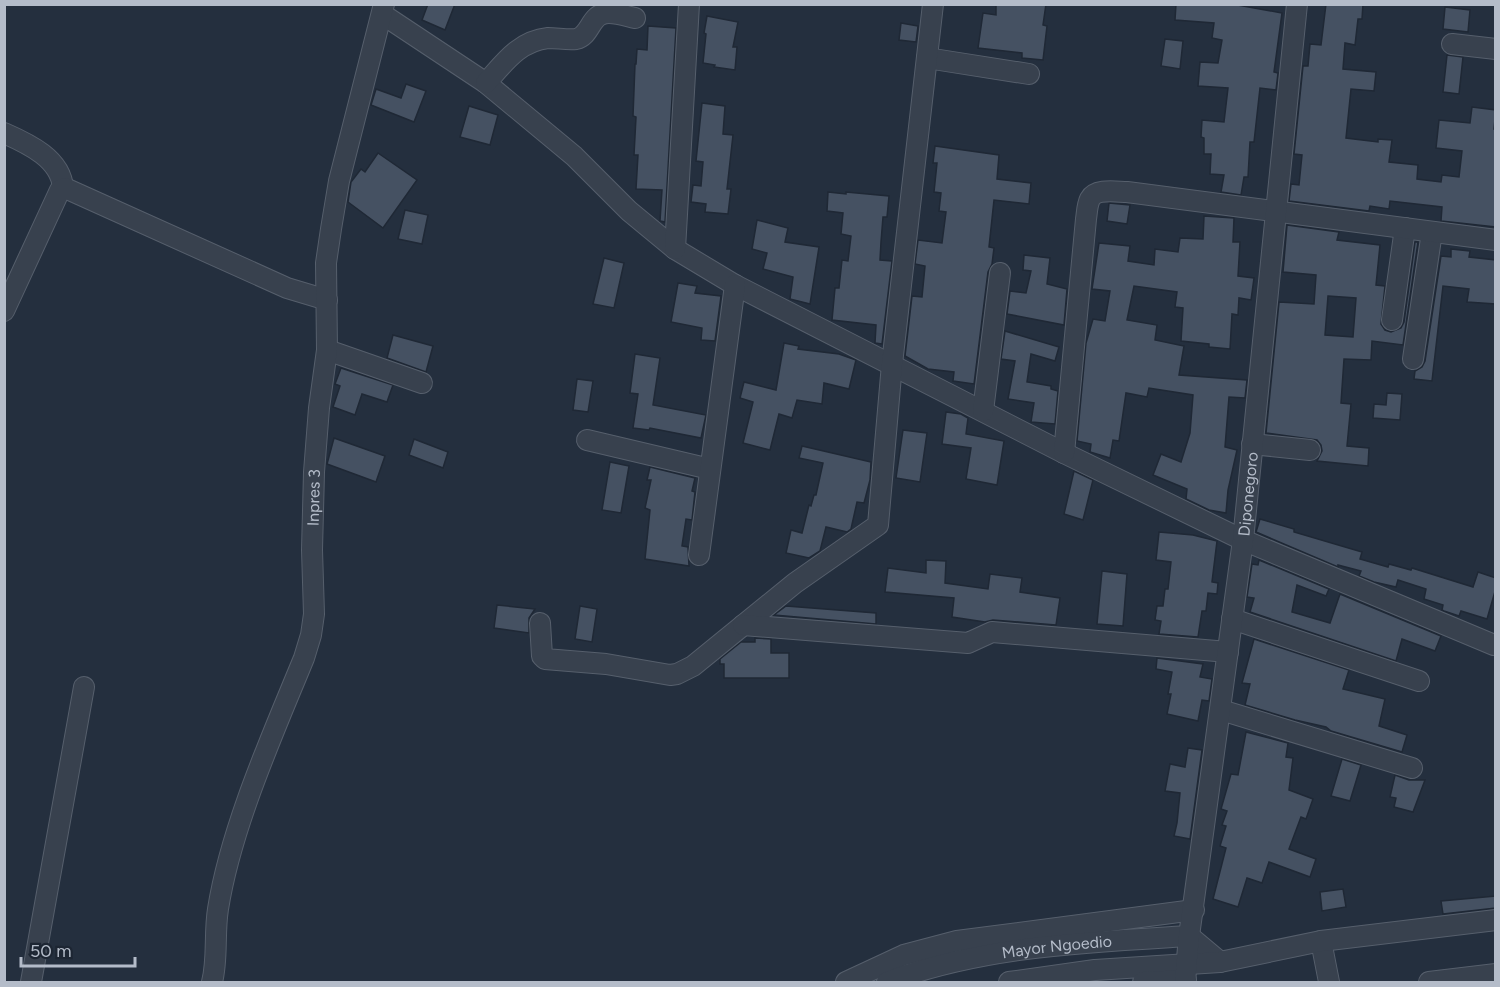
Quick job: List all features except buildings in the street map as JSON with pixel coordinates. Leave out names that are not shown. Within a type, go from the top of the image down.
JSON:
[{"type":"street","points":[[675,249],[688,4]]},
{"type":"street","points":[[540,623],[542,656],[545,659],[606,664],[670,675],[677,674],[693,666],[795,583],[878,525],[892,364],[933,4]]},
{"type":"street","name":"Diponegoro","points":[[1186,976],[1189,936],[1243,540],[1297,4]]},
{"type":"street","points":[[383,9],[486,83],[574,156],[629,211],[675,249],[735,285],[1064,453],[1243,540],[1494,645]]},
{"type":"street","name":"Inpres 3","points":[[212,982],[218,909],[231,855],[246,803],[311,635],[314,614],[312,550],[314,472],[319,408],[327,350],[326,263],[339,181],[383,9]]},
{"type":"street","points":[[486,83],[513,53],[529,42],[548,38],[577,39],[584,34],[597,17],[604,13],[635,18]]},
{"type":"street","points":[[1452,44],[1496,49]]},
{"type":"street","points":[[927,58],[1029,74]]},
{"type":"street","points":[[4,133],[42,154],[54,164],[61,174],[63,188]]},
{"type":"street","points":[[63,188],[287,288],[327,300]]},
{"type":"street","points":[[4,311],[60,190],[63,188]]},
{"type":"street","points":[[1064,453],[1086,219],[1092,196],[1103,192],[1127,192],[1496,240]]},
{"type":"street","points":[[1392,320],[1405,228]]},
{"type":"street","points":[[1413,358],[1432,232]]},
{"type":"street","points":[[982,411],[1000,273]]},
{"type":"street","points":[[699,555],[735,285]]},
{"type":"street","points":[[327,350],[422,383]]},
{"type":"street","points":[[587,440],[710,469]]},
{"type":"street","points":[[1252,444],[1310,450]]},
{"type":"street","points":[[1232,619],[1419,681]]},
{"type":"street","points":[[743,625],[968,643],[992,632],[1228,652]]},
{"type":"street","points":[[31,982],[84,687]]},
{"type":"street","points":[[1221,710],[1412,768]]},
{"type":"street","points":[[846,982],[904,955],[957,941],[1194,910]]},
{"type":"street","name":"Mayor Ngoedio","points":[[1009,982],[1095,970],[1186,976],[1220,963],[1321,941],[1496,920]]},
{"type":"street","points":[[1189,936],[1220,963]]},
{"type":"street","name":"Mayor Ngoedio","points":[[886,982],[912,978],[954,961],[998,954],[1054,946],[1189,936]]},
{"type":"street","points":[[1321,941],[1329,982]]},
{"type":"street","points":[[1429,982],[1496,974]]},
{"type":"street","points":[[1143,982],[1186,976]]}]
